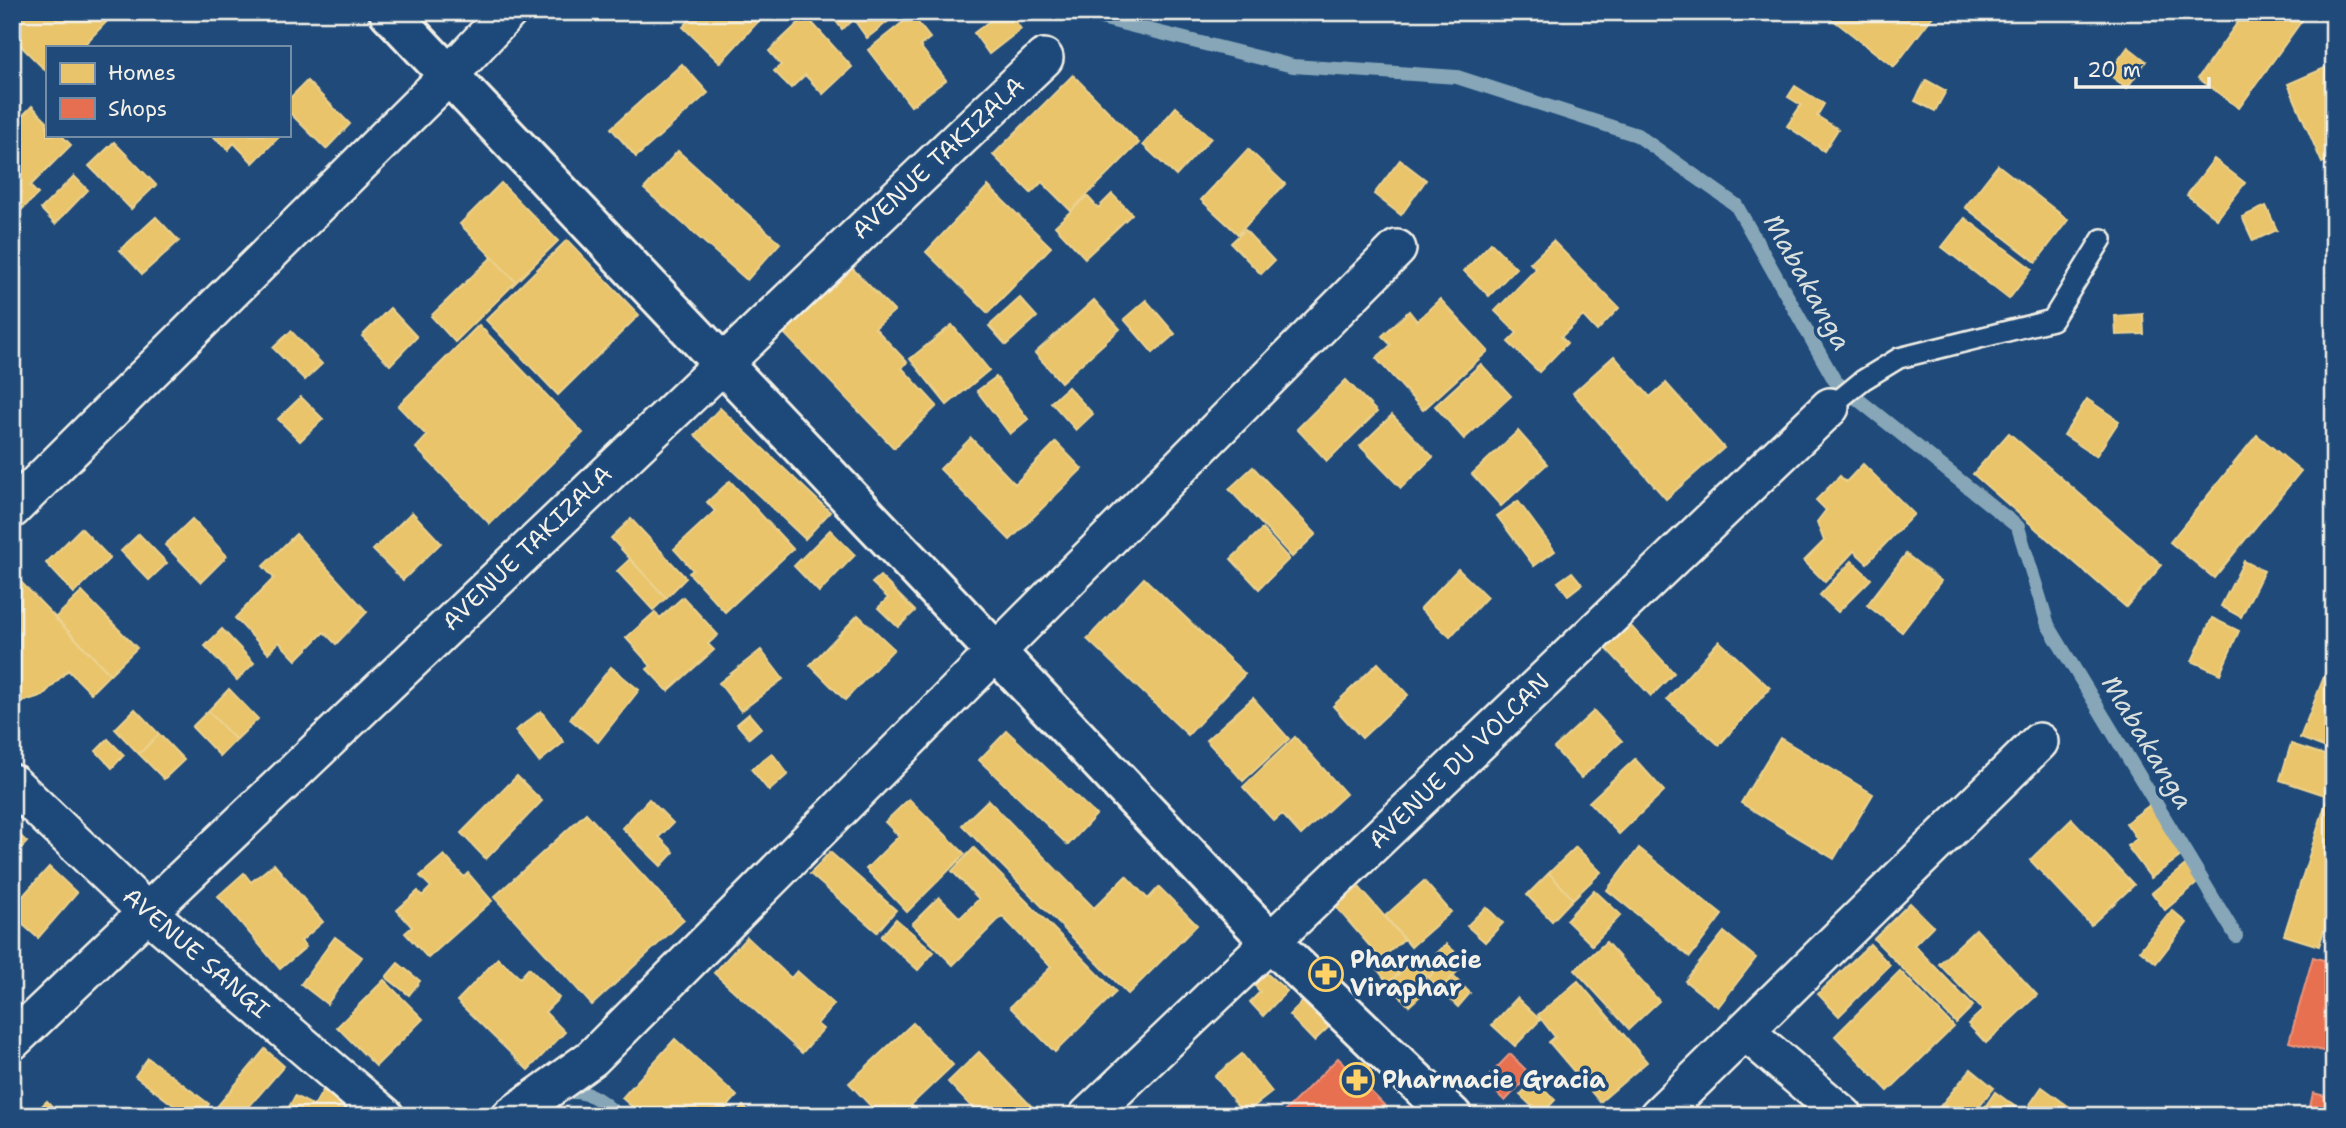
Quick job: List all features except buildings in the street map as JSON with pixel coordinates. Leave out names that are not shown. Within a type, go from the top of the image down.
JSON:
[{"type":"street","points":[[389,12],[1270,941],[1452,1116]]},
{"type":"street","points":[[12,509],[450,74],[508,12]]},
{"type":"street","name":"AVENUE TAKIZALA","points":[[12,1041],[721,362],[1044,58]]},
{"type":"street","points":[[511,1116],[592,1058],[998,654],[1398,249]]},
{"type":"street","name":"AVENUE DU VOLCAN","points":[[1088,1116],[1830,407]]},
{"type":"street","points":[[1658,1116],[2039,742]]},
{"type":"street","name":"AVENUE SANGI","points":[[12,783],[146,911],[385,1116]]},
{"type":"street","points":[[1746,1032],[1843,1116]]},
{"type":"lane","points":[[1830,407],[1863,380],[1899,358],[2052,320],[2102,239]]},
{"type":"waterway","name":"Mabakanga","points":[[1077,12],[1293,66],[1457,77],[1637,135],[1736,205],[1835,381],[2018,527],[2048,625],[2236,936]]},
{"type":"waterway","points":[[561,1093],[578,1092],[593,1096],[618,1116]]},
{"type":"place","name":"Pharmacie Viraphar","points":[[1326,974]]},
{"type":"place","name":"Pharmacie Gracia","points":[[1357,1080]]}]
